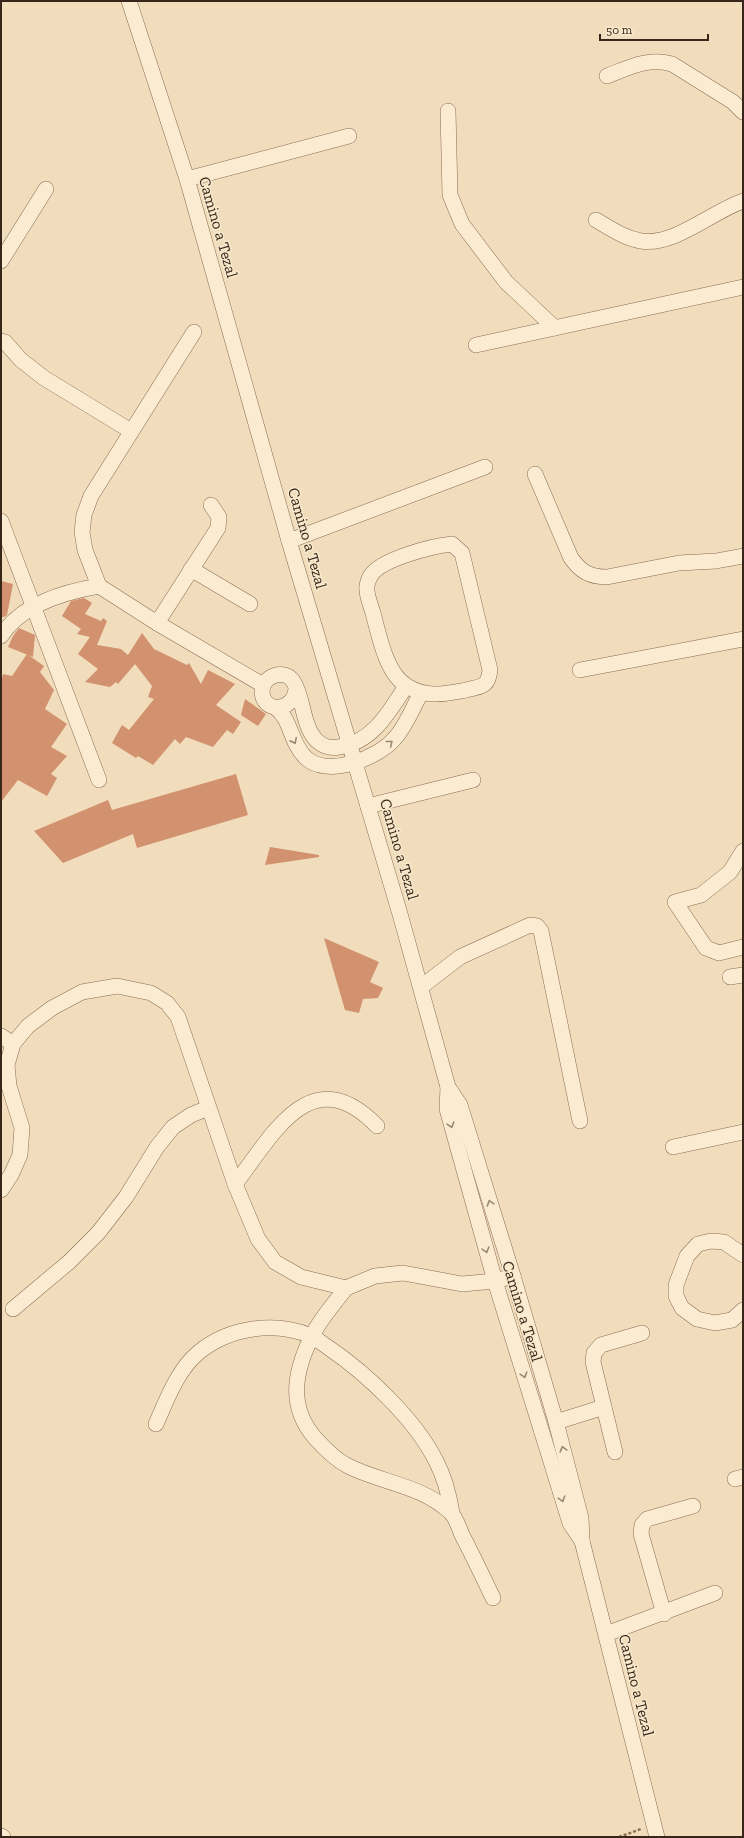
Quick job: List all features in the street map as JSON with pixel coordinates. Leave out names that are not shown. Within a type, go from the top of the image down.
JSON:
[{"type":"street","name":"Camino a Tezal","points":[[129,1],[186,179],[289,541],[357,763],[448,1087],[447,1109],[495,1281],[570,1523],[582,1541]]},
{"type":"street","points":[[606,76],[649,61],[666,62],[672,64],[733,102],[743,112]]},
{"type":"street","points":[[448,111],[450,195],[462,224],[506,282],[555,328]]},
{"type":"street","points":[[186,179],[349,136]]},
{"type":"street","points":[[1,261],[46,189]]},
{"type":"street","points":[[596,220],[622,235],[640,241],[657,241],[675,235],[731,205],[743,201]]},
{"type":"street","points":[[476,345],[743,287]]},
{"type":"street","points":[[194,332],[91,496],[84,516],[82,532],[85,550],[99,586],[157,623],[263,685]]},
{"type":"street","points":[[2,338],[21,360],[44,378],[131,431]]},
{"type":"street","points":[[289,541],[485,467]]},
{"type":"street","points":[[535,474],[572,558],[578,568],[586,574],[596,577],[607,577],[679,564],[716,561],[743,556]]},
{"type":"street","points":[[157,623],[220,523],[220,517],[211,505]]},
{"type":"street","points":[[1,520],[99,780]]},
{"type":"street","points":[[452,544],[462,553],[490,670],[489,679],[483,686],[445,694],[421,693],[406,686],[390,667],[382,645],[366,588],[371,576],[381,565],[438,545],[452,544]]},
{"type":"street","points":[[191,569],[250,604]]},
{"type":"street","points":[[1,636],[18,619],[33,608],[50,599],[76,590],[99,586]]},
{"type":"street","points":[[580,670],[743,639]]},
{"type":"street","points":[[406,686],[380,724],[371,733],[351,745],[329,748],[319,743],[311,734],[293,680],[286,675],[277,674],[268,678],[263,685],[262,693],[269,705],[285,715],[295,745],[306,758],[323,766],[357,763],[388,745],[396,738],[421,693]]},
{"type":"street","points":[[276,708],[284,707],[291,703],[295,697],[296,689]]},
{"type":"street","points":[[368,806],[473,780]]},
{"type":"street","points":[[743,851],[730,872],[702,895],[675,902],[706,948],[719,952],[743,948]]},
{"type":"street","points":[[421,987],[460,957],[530,925],[537,926],[541,931],[580,1122]]},
{"type":"street","points":[[1,1190],[11,1175],[20,1155],[22,1128],[9,1086],[7,1040],[52,1008],[82,992],[117,986],[151,993],[167,1003],[178,1016],[235,1184],[258,1240],[275,1262],[301,1277],[346,1288]]},
{"type":"street","name":"Camino a Tezal","points":[[448,1087],[460,1105],[556,1422],[581,1518],[582,1541],[656,1831]]},
{"type":"street","points":[[235,1184],[277,1128],[296,1110],[313,1100],[335,1099],[355,1106],[365,1113],[377,1126]]},
{"type":"street","points":[[13,1309],[69,1262],[98,1233],[126,1197],[157,1147],[173,1127],[191,1115],[208,1108]]},
{"type":"street","points":[[673,1147],[743,1132]]},
{"type":"street","points":[[743,1255],[724,1242],[711,1241],[698,1244],[687,1256],[676,1285],[676,1296],[682,1308],[697,1319],[715,1323],[732,1320],[743,1310]]},
{"type":"street","points":[[452,1513],[438,1502],[419,1491],[383,1480],[348,1466],[326,1450],[308,1430],[298,1409],[297,1389],[300,1365],[311,1336],[346,1288],[375,1276],[403,1273],[462,1284],[495,1281],[513,1276]]},
{"type":"street","points":[[156,1424],[181,1374],[199,1352],[222,1338],[243,1330],[275,1327],[311,1336],[341,1356],[364,1376],[400,1411],[416,1431],[436,1460],[447,1487],[452,1513],[493,1598]]},
{"type":"street","points":[[615,1452],[593,1362],[594,1353],[601,1345],[642,1333]]},
{"type":"street","points":[[556,1422],[604,1407]]},
{"type":"street","points":[[664,1614],[641,1534],[642,1525],[647,1519],[693,1506]]},
{"type":"street","points":[[606,1634],[664,1614],[715,1593]]},
{"type":"path","points":[[619,1837],[656,1831]]},
{"type":"building","points":[[1,581],[13,584],[7,615],[4,617],[1,617]]},
{"type":"building","points":[[84,598],[92,603],[85,614],[101,621],[103,618],[107,621],[97,645],[121,649],[128,655],[142,633],[154,649],[187,665],[189,663],[201,684],[208,670],[235,684],[216,705],[241,722],[233,734],[227,730],[213,747],[186,737],[180,744],[175,739],[153,765],[138,756],[136,758],[112,743],[122,725],[129,730],[154,699],[148,697],[152,686],[135,664],[118,684],[116,682],[110,687],[85,682],[98,669],[78,654],[90,637],[77,634],[81,629],[62,616],[71,601]]},
{"type":"building","points":[[19,628],[35,635],[33,657],[8,647]]},
{"type":"building","points":[[27,654],[44,666],[40,672],[54,690],[45,709],[67,724],[51,747],[67,756],[51,774],[57,778],[47,796],[18,780],[1,802],[1,683],[3,674],[12,676]]},
{"type":"building","points":[[245,699],[266,714],[258,726],[241,715]]},
{"type":"building","points":[[236,774],[248,815],[137,848],[133,834],[63,863],[34,831],[108,800],[112,810]]},
{"type":"building","points":[[270,847],[319,855],[319,857],[265,865]]},
{"type":"building","points":[[324,938],[379,962],[370,982],[383,988],[378,998],[363,999],[359,1013],[345,1010]]}]
